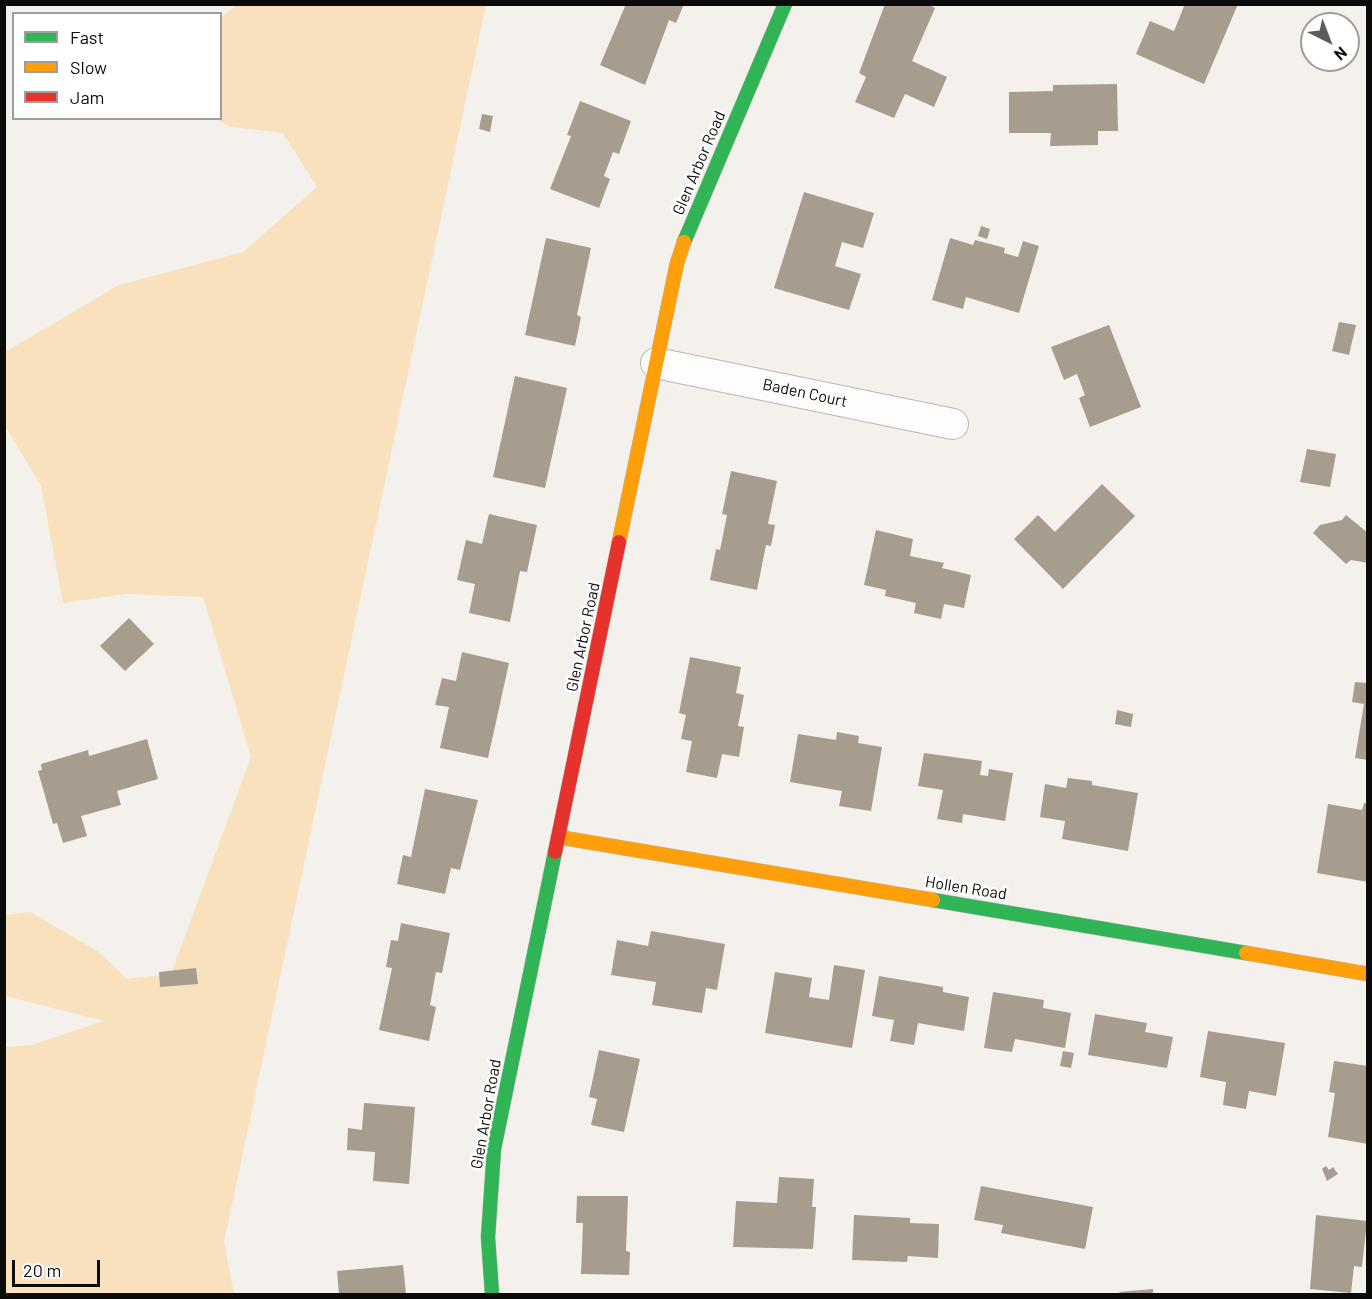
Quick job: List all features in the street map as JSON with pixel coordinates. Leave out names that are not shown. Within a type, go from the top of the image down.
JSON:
[{"type":"street","name":"Glen Arbor Road","points":[[492,1294],[488,1237],[494,1149],[677,263],[692,219],[785,4]]},
{"type":"street","name":"Baden Court","points":[[656,363],[954,424]]},
{"type":"street","name":"Hollen Road","points":[[558,837],[1368,974]]},
{"type":"shaded area","points":[[239,4],[486,5],[224,1242],[234,1294],[5,1294],[5,1047],[32,1045],[104,1021],[5,996],[5,915],[30,912],[99,952],[127,979],[171,974],[251,757],[203,597],[126,594],[63,603],[41,486],[5,426],[5,352],[119,285],[243,252],[317,187],[283,133],[230,127],[219,120],[222,120],[222,16]]},
{"type":"building","points":[[626,4],[684,4],[676,23],[669,20],[645,85],[600,65]]},
{"type":"building","points":[[885,4],[927,4],[935,8],[912,61],[947,77],[934,107],[905,94],[894,118],[855,102],[866,77],[859,73]]},
{"type":"building","points":[[1185,4],[1238,4],[1204,84],[1136,54],[1150,21],[1174,31]]},
{"type":"building","points":[[1117,84],[1118,131],[1098,131],[1098,145],[1050,146],[1051,133],[1009,133],[1009,92],[1053,91],[1053,85]]},
{"type":"building","points":[[580,101],[631,121],[619,154],[613,152],[604,176],[610,179],[599,208],[550,189],[571,136],[567,135]]},
{"type":"building","points":[[482,114],[493,116],[490,132],[479,129]]},
{"type":"building","points":[[804,192],[874,213],[863,248],[842,242],[835,266],[861,274],[849,310],[774,288]]},
{"type":"building","points":[[981,226],[990,229],[987,239],[978,236]]},
{"type":"building","points":[[546,238],[591,248],[577,315],[581,317],[575,346],[525,335]]},
{"type":"building","points":[[950,238],[973,245],[975,240],[1005,248],[1004,253],[1018,257],[1023,241],[1039,246],[1019,313],[966,297],[963,309],[932,300]]},
{"type":"building","points":[[1339,322],[1356,325],[1349,355],[1332,351]]},
{"type":"building","points":[[1109,325],[1141,407],[1090,427],[1079,398],[1085,395],[1077,374],[1064,380],[1051,347]]},
{"type":"building","points":[[515,376],[567,388],[545,488],[493,477]]},
{"type":"building","points":[[1307,449],[1336,454],[1330,487],[1300,482]]},
{"type":"building","points":[[731,471],[777,481],[768,524],[775,525],[771,546],[766,545],[757,590],[710,580],[716,549],[720,550],[727,515],[722,514]]},
{"type":"building","points":[[1102,484],[1135,516],[1063,589],[1014,539],[1038,515],[1055,532]]},
{"type":"building","points":[[489,514],[537,525],[527,572],[520,571],[510,622],[469,613],[475,584],[457,580],[466,540],[482,544]]},
{"type":"building","points":[[1346,515],[1368,533],[1368,563],[1351,560],[1346,564],[1313,533],[1320,525],[1342,520]]},
{"type":"building","points":[[876,530],[913,539],[910,556],[944,563],[942,568],[971,575],[964,608],[944,604],[941,619],[914,613],[916,603],[885,596],[886,590],[864,585]]},
{"type":"building","points":[[129,618],[154,644],[125,671],[100,646]]},
{"type":"building","points":[[462,652],[509,663],[488,758],[440,748],[449,707],[435,705],[442,678],[456,681]]},
{"type":"building","points":[[690,657],[741,667],[736,693],[744,695],[738,726],[744,727],[739,757],[722,754],[717,778],[686,772],[692,741],[681,739],[686,715],[679,713]]},
{"type":"building","points":[[1355,682],[1368,683],[1368,760],[1355,758],[1364,704],[1352,702]]},
{"type":"building","points":[[1117,710],[1133,714],[1131,727],[1115,724]]},
{"type":"building","points":[[837,732],[859,736],[858,743],[882,747],[871,811],[839,806],[842,791],[790,782],[798,734],[836,740]]},
{"type":"building","points":[[147,739],[158,779],[117,791],[121,805],[81,816],[87,836],[63,843],[57,823],[53,824],[38,771],[42,770],[41,764],[88,750],[89,756]]},
{"type":"building","points":[[924,753],[982,761],[980,775],[988,776],[989,769],[1013,773],[1005,821],[963,814],[962,823],[937,819],[943,790],[918,786]]},
{"type":"building","points":[[1068,778],[1092,781],[1092,785],[1138,793],[1128,851],[1062,839],[1065,821],[1040,817],[1045,784],[1066,788]]},
{"type":"building","points":[[425,789],[478,800],[460,870],[451,868],[445,894],[397,884],[403,855],[411,857]]},
{"type":"building","points":[[1364,803],[1368,804],[1368,882],[1317,873],[1328,804],[1362,810]]},
{"type":"building","points":[[401,923],[450,933],[442,973],[436,972],[430,1005],[436,1007],[429,1041],[379,1030],[392,968],[386,967],[391,940],[398,941]]},
{"type":"building","points":[[651,931],[725,944],[717,990],[706,988],[702,1013],[652,1005],[656,982],[611,975],[617,940],[648,946]]},
{"type":"building","points":[[834,965],[865,970],[852,1048],[765,1033],[775,972],[812,978],[809,997],[829,1000]]},
{"type":"building","points":[[196,968],[198,984],[160,987],[159,972]]},
{"type":"building","points":[[879,976],[943,987],[943,992],[969,997],[964,1031],[918,1023],[914,1045],[890,1041],[894,1020],[872,1016]]},
{"type":"building","points":[[993,992],[1044,1000],[1043,1008],[1071,1013],[1065,1048],[1015,1039],[1012,1052],[984,1048]]},
{"type":"building","points":[[1095,1014],[1147,1023],[1145,1032],[1173,1037],[1167,1068],[1088,1055]]},
{"type":"building","points":[[1208,1031],[1285,1043],[1276,1096],[1249,1091],[1246,1109],[1223,1105],[1226,1082],[1200,1077]]},
{"type":"building","points":[[599,1050],[640,1059],[624,1132],[591,1125],[597,1099],[589,1097]]},
{"type":"building","points":[[1063,1051],[1074,1053],[1071,1068],[1060,1066]]},
{"type":"building","points":[[1334,1061],[1368,1066],[1368,1144],[1328,1137],[1335,1093],[1329,1092]]},
{"type":"building","points":[[364,1103],[415,1107],[409,1184],[373,1181],[375,1152],[347,1150],[348,1128],[362,1130]]},
{"type":"building","points":[[1326,1166],[1329,1170],[1333,1167],[1338,1174],[1327,1181],[1322,1169]]},
{"type":"building","points":[[779,1177],[814,1179],[812,1207],[816,1207],[813,1249],[733,1247],[736,1201],[777,1203]]},
{"type":"building","points":[[981,1186],[1093,1207],[1085,1249],[1001,1233],[1003,1225],[974,1220]]},
{"type":"building","points":[[577,1196],[628,1196],[626,1251],[630,1252],[629,1275],[581,1274],[583,1223],[576,1223]]},
{"type":"building","points":[[854,1215],[910,1218],[910,1223],[939,1224],[938,1258],[908,1256],[907,1262],[852,1260]]},
{"type":"building","points":[[1316,1215],[1367,1221],[1362,1267],[1354,1266],[1351,1293],[1310,1289]]},
{"type":"building","points":[[403,1265],[406,1294],[339,1294],[337,1271]]},
{"type":"building","points":[[1153,1289],[1153,1294],[1120,1294],[1119,1292]]},
{"type":"traffic: fast","points":[[684,242],[785,4]]},
{"type":"traffic: fast","points":[[492,1294],[488,1237],[494,1149],[555,852]]},
{"type":"traffic: fast","points":[[933,900],[1246,953]]},
{"type":"traffic: slow","points":[[619,542],[677,263],[684,242]]},
{"type":"traffic: slow","points":[[558,837],[933,900]]},
{"type":"traffic: slow","points":[[1246,953],[1368,974]]},
{"type":"traffic: jam","points":[[555,852],[619,542]]}]
